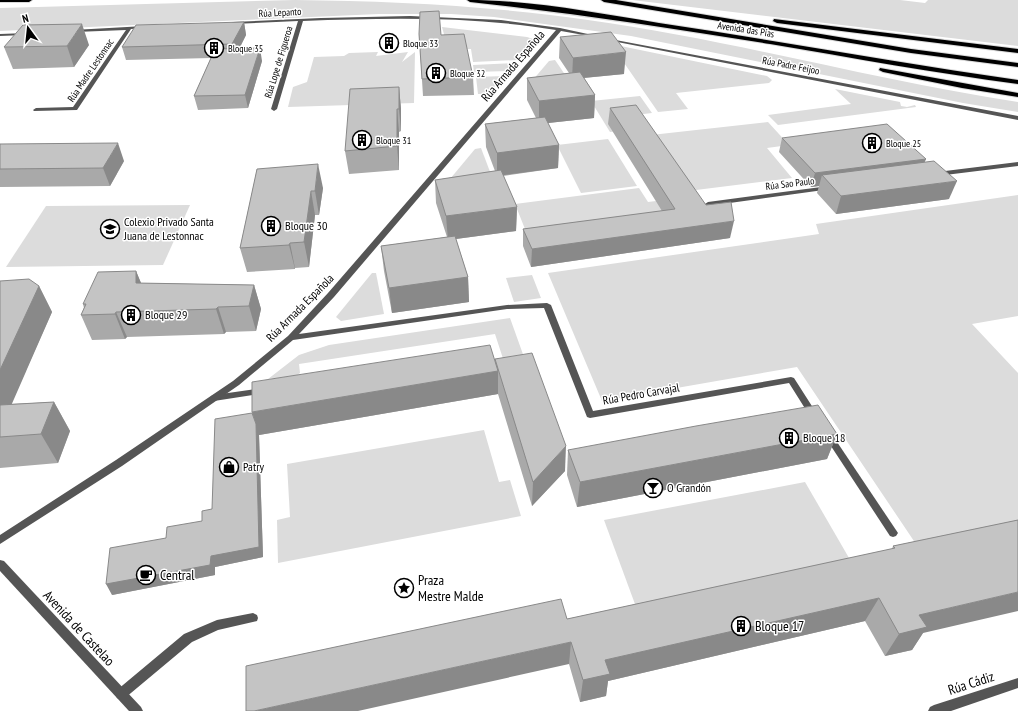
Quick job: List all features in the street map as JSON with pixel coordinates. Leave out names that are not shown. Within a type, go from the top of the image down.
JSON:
[{"type":"highway","points":[[0,0],[29,0]]},
{"type":"highway","name":"Avenida das Pías","points":[[470,0],[567,11],[769,42],[931,70],[1018,82]]},
{"type":"highway","name":"Avenida das Pías","points":[[604,0],[911,51],[1018,65]]},
{"type":"highway","points":[[613,0],[1018,51]]},
{"type":"highway","points":[[769,42],[872,68],[962,86],[1018,95]]},
{"type":"street","name":"Rúa Lepanto","points":[[230,23],[420,17],[471,19],[560,30]]},
{"type":"street","name":"Rúa Lope de Figueroa","points":[[274,109],[301,20]]},
{"type":"street","points":[[68,31],[152,27]]},
{"type":"street","name":"Rúa Madre Lestonnac","points":[[36,110],[75,109],[129,28]]},
{"type":"street","name":"Rúa Padre Feijoo","points":[[560,30],[1018,118]]},
{"type":"street","name":"Rúa Armada Española","points":[[0,540],[119,463],[236,383],[291,338],[331,295],[560,30]]},
{"type":"street","points":[[0,35],[30,33]]},
{"type":"street","points":[[933,175],[1018,164]]},
{"type":"street","name":"Rúa Sao Paulo","points":[[708,204],[840,187]]},
{"type":"street","name":"Rúa Pedro Carvajal","points":[[291,338],[507,306],[547,305],[590,415],[791,380],[893,533]]},
{"type":"street","points":[[214,398],[268,390]]},
{"type":"street","name":"Avenida de Castelao","points":[[0,564],[137,711]]},
{"type":"street","points":[[121,694],[188,638],[217,625],[253,618]]},
{"type":"street","name":"Rúa Cádiz","points":[[934,711],[1018,683]]},
{"type":"shaded area","points":[[295,0],[442,5],[552,15],[642,28],[910,83],[1018,102],[1018,112],[963,103],[631,36],[494,17],[451,14],[379,14],[0,31],[0,8]]},
{"type":"shaded area","points":[[632,0],[900,0],[925,3],[928,0],[1018,0],[1018,46]]},
{"type":"shaded area","points":[[442,27],[527,37],[533,39],[534,43],[518,60],[473,62],[471,49],[448,49]]},
{"type":"shaded area","points":[[611,44],[767,76],[772,80],[769,83],[676,93],[688,109],[658,112]]},
{"type":"shaded area","points":[[378,52],[376,56],[408,52],[402,62],[415,52],[414,103],[288,107],[293,87],[307,82],[314,57],[344,56],[349,53]]},
{"type":"shaded area","points":[[555,60],[568,79],[532,81],[549,61]]},
{"type":"shaded area","points":[[515,63],[508,71],[474,72],[473,65]]},
{"type":"shaded area","points":[[504,76],[488,94],[478,94],[476,77]]},
{"type":"shaded area","points":[[835,89],[900,102],[901,106],[907,107],[915,105],[916,107],[778,125],[768,115],[851,104]]},
{"type":"shaded area","points":[[640,96],[652,113],[627,116],[635,129],[610,132],[591,101]]},
{"type":"shaded area","points":[[768,122],[789,145],[767,148],[792,178],[688,191],[651,135]]},
{"type":"shaded area","points":[[608,139],[637,186],[581,193],[557,145]]},
{"type":"shaded area","points":[[481,148],[492,177],[450,179],[475,149]]},
{"type":"shaded area","points":[[639,188],[648,202],[688,197],[701,217],[529,239],[515,204]]},
{"type":"shaded area","points":[[1018,195],[1018,316],[972,324],[1018,373],[1018,532],[922,553],[797,367],[602,401],[548,273],[819,234],[816,224]]},
{"type":"shaded area","points":[[190,205],[163,265],[6,267],[46,206]]},
{"type":"shaded area","points":[[372,273],[376,273],[384,314],[341,321],[336,317]]},
{"type":"shaded area","points":[[532,275],[541,298],[514,302],[506,278]]},
{"type":"shaded area","points":[[510,318],[529,371],[508,374],[495,334],[299,364],[300,373],[296,376],[268,379],[299,355],[329,345]]},
{"type":"shaded area","points":[[484,430],[499,482],[510,480],[521,516],[278,563],[277,520],[290,517],[287,464]]},
{"type":"shaded area","points":[[805,482],[856,570],[639,615],[604,520]]},
{"type":"building","points":[[439,11],[441,35],[464,34],[473,77],[422,79],[419,34],[420,12]]},
{"type":"building","points":[[244,22],[232,44],[122,47],[136,25]]},
{"type":"building","points":[[82,24],[67,46],[4,47],[23,25]]},
{"type":"building","points":[[611,32],[626,52],[573,58],[560,37]]},
{"type":"building","points":[[260,48],[245,95],[194,96],[215,49]]},
{"type":"building","points":[[580,72],[595,95],[539,101],[527,78]]},
{"type":"building","points":[[399,87],[399,109],[397,109],[397,146],[345,151],[350,89]]},
{"type":"building","points":[[636,105],[706,205],[731,202],[734,221],[532,249],[523,229],[675,209],[610,108]]},
{"type":"building","points":[[545,117],[559,145],[497,153],[485,124]]},
{"type":"building","points":[[887,124],[926,159],[815,173],[782,138]]},
{"type":"building","points":[[118,143],[103,168],[0,169],[0,144]]},
{"type":"building","points":[[934,161],[957,181],[841,196],[822,175]]},
{"type":"building","points":[[318,164],[315,191],[311,191],[304,242],[290,243],[289,245],[240,248],[257,169]]},
{"type":"building","points":[[501,170],[517,207],[446,216],[435,180]]},
{"type":"building","points":[[455,236],[468,277],[389,288],[381,246]]},
{"type":"building","points":[[136,271],[136,283],[254,285],[249,306],[218,307],[216,309],[116,312],[115,314],[81,315],[86,304],[83,304],[98,272]]},
{"type":"building","points":[[29,279],[39,286],[0,370],[0,281]]},
{"type":"building","points":[[490,345],[498,371],[252,412],[252,382]]},
{"type":"building","points":[[532,353],[566,446],[533,482],[495,359]]},
{"type":"building","points":[[54,402],[41,434],[0,437],[0,405]]},
{"type":"building","points":[[818,405],[837,434],[580,482],[568,450],[696,426]]},
{"type":"building","points":[[252,413],[256,424],[259,547],[211,556],[210,565],[106,584],[110,548],[166,538],[167,527],[202,521],[202,511],[212,509],[215,419]]},
{"type":"building","points":[[1018,520],[1018,592],[919,615],[927,627],[899,634],[879,598],[605,660],[610,674],[583,680],[571,642],[254,711],[246,711],[246,666],[561,599],[567,619],[895,548],[893,546]]},
{"type":"place","name":"Bloque 33","points":[[389,43]]},
{"type":"place","name":"Bloque 35","points":[[214,48]]},
{"type":"place","name":"Bloque 32","points":[[436,73]]},
{"type":"place","name":"Bloque 31","points":[[362,140]]},
{"type":"place","name":"Bloque 25","points":[[872,143]]},
{"type":"place","name":"Bloque 30","points":[[271,226]]},
{"type":"place","name":"Colexio Privado Santa Juana de Lestonnac","points":[[110,229]]},
{"type":"place","name":"Bloque 29","points":[[131,315]]},
{"type":"place","name":"Bloque 18","points":[[789,438]]},
{"type":"place","name":"Patry","points":[[229,467]]},
{"type":"place","name":"O Grandón","points":[[653,488]]},
{"type":"place","name":"Central","points":[[146,575]]},
{"type":"place","name":"Praza Mestre Malde","points":[[404,588]]},
{"type":"place","name":"Bloque 17","points":[[741,626]]}]
